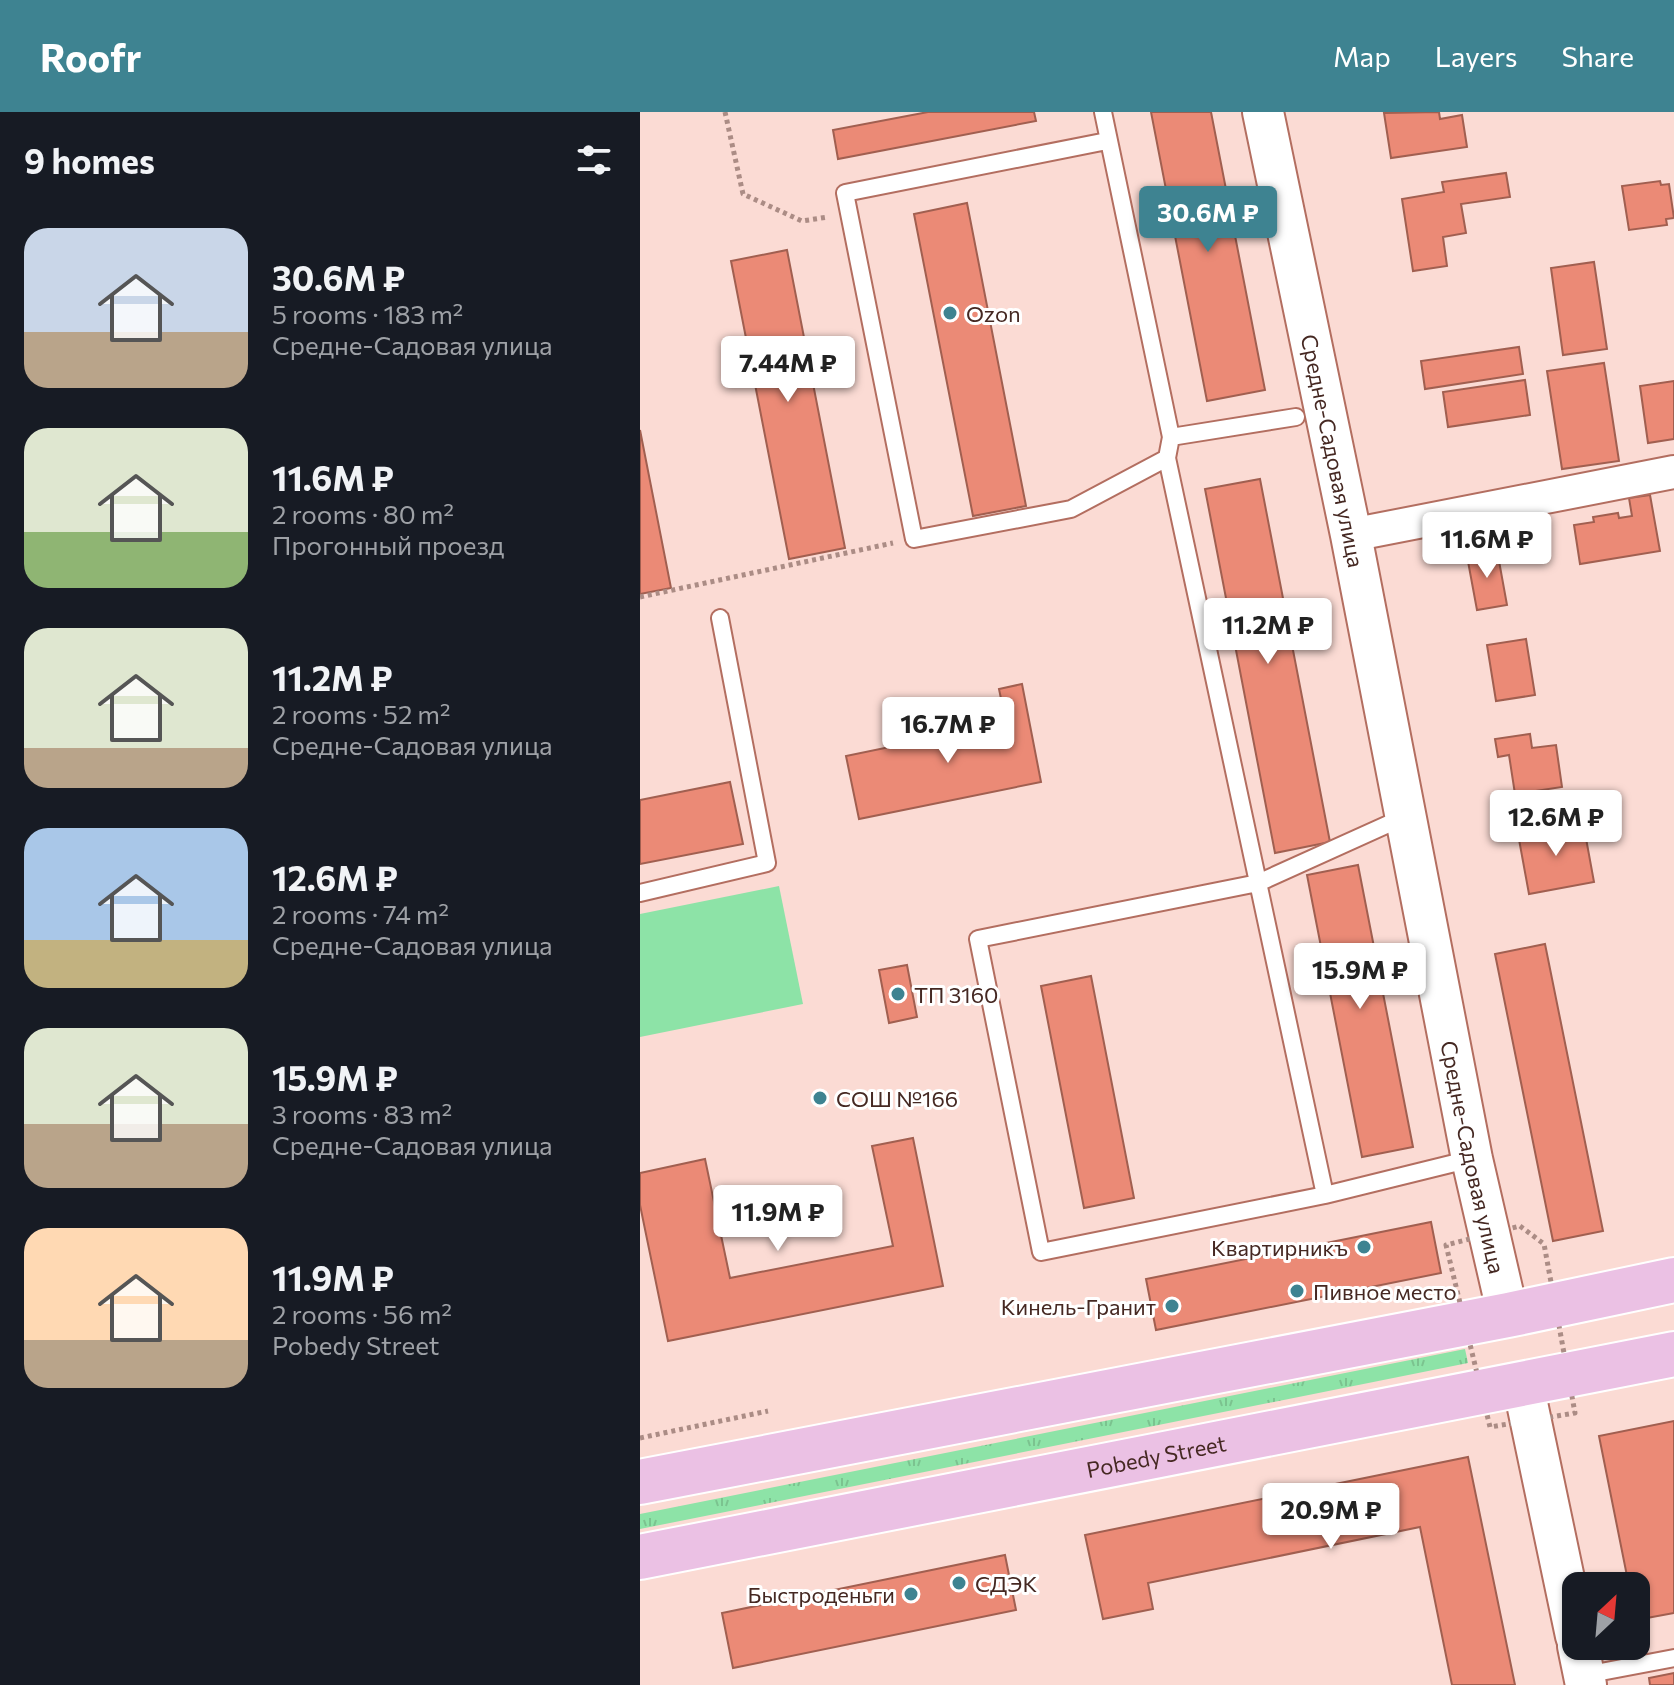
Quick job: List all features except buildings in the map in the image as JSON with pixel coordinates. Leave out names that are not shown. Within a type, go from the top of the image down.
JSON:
[{"type":"main road","points":[[640,1482],[1508,1315],[1674,1280]]},
{"type":"main road","name":"Средне-Садовая улица","points":[[1508,1315],[1523,1384]]},
{"type":"main road","name":"Pobedy Street","points":[[640,1557],[1674,1354]]},
{"type":"street","name":"Средне-Садовая улица","points":[[1263,112],[1351,535],[1472,1159],[1508,1315]]},
{"type":"street","points":[[1351,535],[1674,472]]},
{"type":"street","name":"Средне-Садовая улица","points":[[1523,1384],[1563,1572]]},
{"type":"lane","points":[[1103,112],[1171,437],[1167,458],[1325,1195]]},
{"type":"lane","points":[[1107,141],[845,193],[914,539],[1071,509],[1167,458]]},
{"type":"lane","points":[[1171,437],[1296,417]]},
{"type":"lane","points":[[640,893],[767,863],[720,618]]},
{"type":"lane","points":[[1405,816],[1258,883],[978,939],[1041,1252],[1325,1195],[1472,1159]]},
{"type":"lane","points":[[1583,1669],[1674,1658]]},
{"type":"path","points":[[725,112],[743,194],[802,221],[849,214]]},
{"type":"path","points":[[640,597],[914,539]]},
{"type":"path","points":[[640,1438],[768,1411]]},
{"type":"green space","points":[[779,886],[803,1004],[640,1037],[640,914]]},
{"type":"green space","points":[[1465,1349],[1468,1363],[640,1529],[640,1514]]},
{"type":"place","name":"Ozon","points":[[950,313]]},
{"type":"place","name":"ТП 3160","points":[[898,994]]},
{"type":"place","name":"СОШ №166","points":[[820,1098]]},
{"type":"place","name":"Квартирникъ","points":[[1364,1247]]},
{"type":"place","name":"Пивное место","points":[[1297,1291]]},
{"type":"place","name":"Кинель-Гранит","points":[[1172,1306]]},
{"type":"place","name":"СДЭК","points":[[959,1583]]},
{"type":"place","name":"Быстроденьги","points":[[911,1594]]}]
